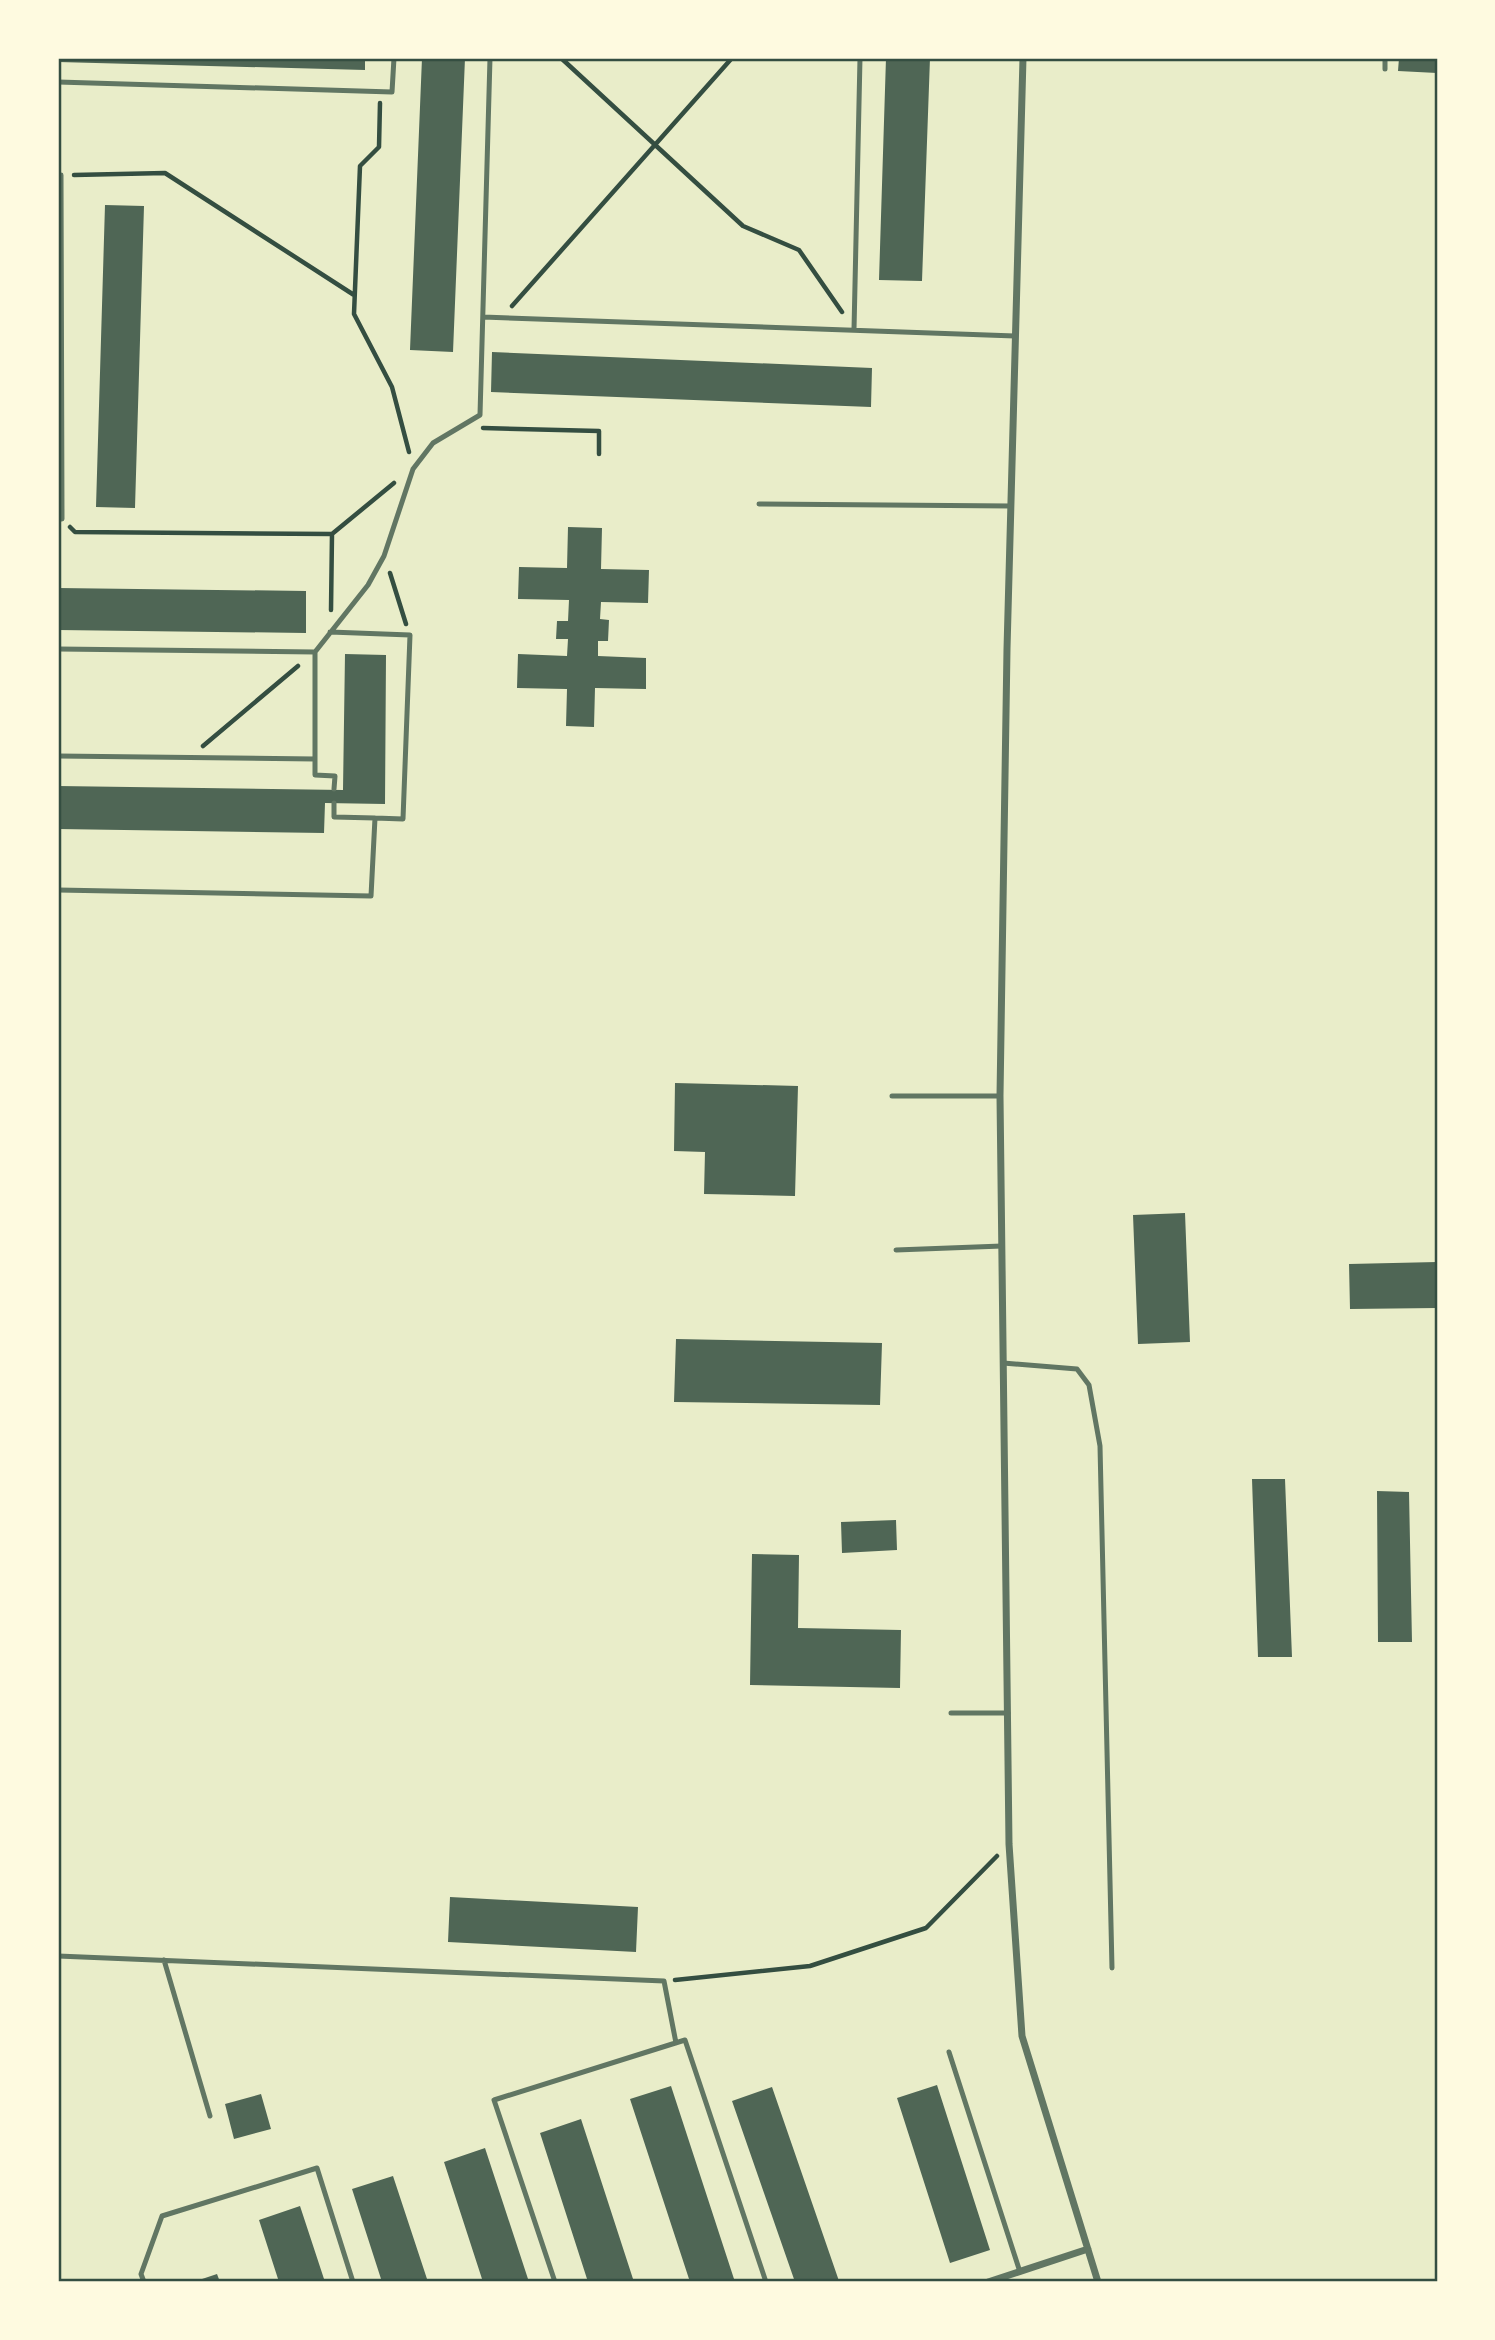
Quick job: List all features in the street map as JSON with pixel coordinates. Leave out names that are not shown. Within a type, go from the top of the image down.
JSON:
[{"type":"street","points":[[1023,58],[1000,1096],[1009,1844],[1022,2036],[1098,2282]]},
{"type":"street","points":[[988,2282],[1088,2249]]},
{"type":"lane","points":[[58,82],[392,92],[394,58]]},
{"type":"lane","points":[[334,789],[335,776],[315,775],[315,652],[368,585],[384,556],[413,469],[433,443],[480,415],[490,58]]},
{"type":"lane","points":[[854,330],[860,58]]},
{"type":"lane","points":[[1385,58],[1385,69]]},
{"type":"lane","points":[[59,175],[60,519]]},
{"type":"lane","points":[[483,317],[1015,335]]},
{"type":"lane","points":[[759,504],[1011,506]]},
{"type":"lane","points":[[330,632],[410,635],[403,819],[334,817],[334,803]]},
{"type":"lane","points":[[58,649],[315,652]]},
{"type":"lane","points":[[58,756],[315,759]]},
{"type":"lane","points":[[58,890],[371,896],[375,818]]},
{"type":"lane","points":[[892,1096],[1000,1096]]},
{"type":"lane","points":[[896,1250],[1002,1246]]},
{"type":"lane","points":[[1003,1363],[1077,1369],[1089,1385],[1100,1446],[1112,1969]]},
{"type":"lane","points":[[951,1713],[1008,1713]]},
{"type":"lane","points":[[58,1956],[664,1981],[676,2043]]},
{"type":"lane","points":[[164,1960],[210,2116]]},
{"type":"lane","points":[[555,2282],[494,2100],[685,2040],[766,2282]]},
{"type":"lane","points":[[949,2052],[1020,2272]]},
{"type":"lane","points":[[144,2282],[141,2274],[162,2216],[317,2168],[353,2282]]},
{"type":"path","points":[[561,58],[743,226],[799,250],[854,330]]},
{"type":"path","points":[[501,318],[732,58]]},
{"type":"path","points":[[60,519],[75,532],[332,534],[413,469],[392,387],[354,314],[360,166],[379,147],[381,92]]},
{"type":"path","points":[[59,175],[165,173],[355,296]]},
{"type":"path","points":[[459,428],[599,431],[599,454]]},
{"type":"path","points":[[330,632],[332,534]]},
{"type":"path","points":[[384,556],[410,635]]},
{"type":"path","points":[[189,757],[315,652]]},
{"type":"path","points":[[664,1981],[810,1966],[926,1928],[1009,1844]]},
{"type":"building","points":[[58,58],[365,58],[365,70],[58,62]]},
{"type":"building","points":[[422,58],[465,58],[453,352],[410,350]]},
{"type":"building","points":[[886,58],[930,58],[922,281],[879,280]]},
{"type":"building","points":[[1399,58],[1437,58],[1437,73],[1398,71]]},
{"type":"building","points":[[105,205],[144,206],[135,508],[96,507]]},
{"type":"building","points":[[492,352],[872,368],[871,407],[491,392]]},
{"type":"building","points":[[568,527],[602,528],[601,569],[649,570],[648,603],[601,602],[600,619],[609,620],[608,641],[598,641],[598,656],[646,658],[646,689],[595,688],[594,727],[566,726],[567,689],[517,688],[518,654],[567,656],[568,639],[556,639],[557,621],[568,621],[569,600],[518,599],[519,567],[567,568]]},
{"type":"building","points":[[58,588],[306,591],[306,633],[58,630]]},
{"type":"building","points":[[345,654],[386,655],[385,804],[325,803],[324,833],[58,829],[58,786],[343,790]]},
{"type":"building","points":[[675,1083],[798,1086],[795,1196],[704,1194],[705,1152],[674,1151]]},
{"type":"building","points":[[1185,1213],[1190,1342],[1138,1344],[1133,1215]]},
{"type":"building","points":[[1437,1262],[1437,1308],[1350,1309],[1349,1264]]},
{"type":"building","points":[[676,1339],[882,1343],[880,1405],[674,1402]]},
{"type":"building","points":[[1252,1479],[1285,1479],[1292,1657],[1258,1657]]},
{"type":"building","points":[[1377,1491],[1409,1492],[1412,1642],[1378,1642]]},
{"type":"building","points":[[896,1520],[897,1550],[842,1553],[841,1522]]},
{"type":"building","points":[[752,1554],[799,1555],[798,1628],[901,1630],[900,1688],[750,1685]]},
{"type":"building","points":[[450,1897],[638,1907],[636,1952],[448,1942]]},
{"type":"building","points":[[937,2085],[990,2250],[950,2263],[897,2098]]},
{"type":"building","points":[[671,2086],[735,2282],[690,2282],[630,2099]]},
{"type":"building","points":[[772,2087],[839,2281],[837,2282],[795,2282],[732,2101]]},
{"type":"building","points":[[261,2094],[271,2129],[234,2139],[225,2104]]},
{"type":"building","points":[[581,2119],[634,2282],[588,2282],[540,2133]]},
{"type":"building","points":[[485,2148],[529,2282],[483,2282],[444,2162]]},
{"type":"building","points":[[393,2176],[428,2282],[382,2282],[352,2189]]},
{"type":"building","points":[[300,2206],[325,2282],[279,2282],[259,2220]]},
{"type":"building","points":[[217,2274],[220,2282],[193,2282]]}]
